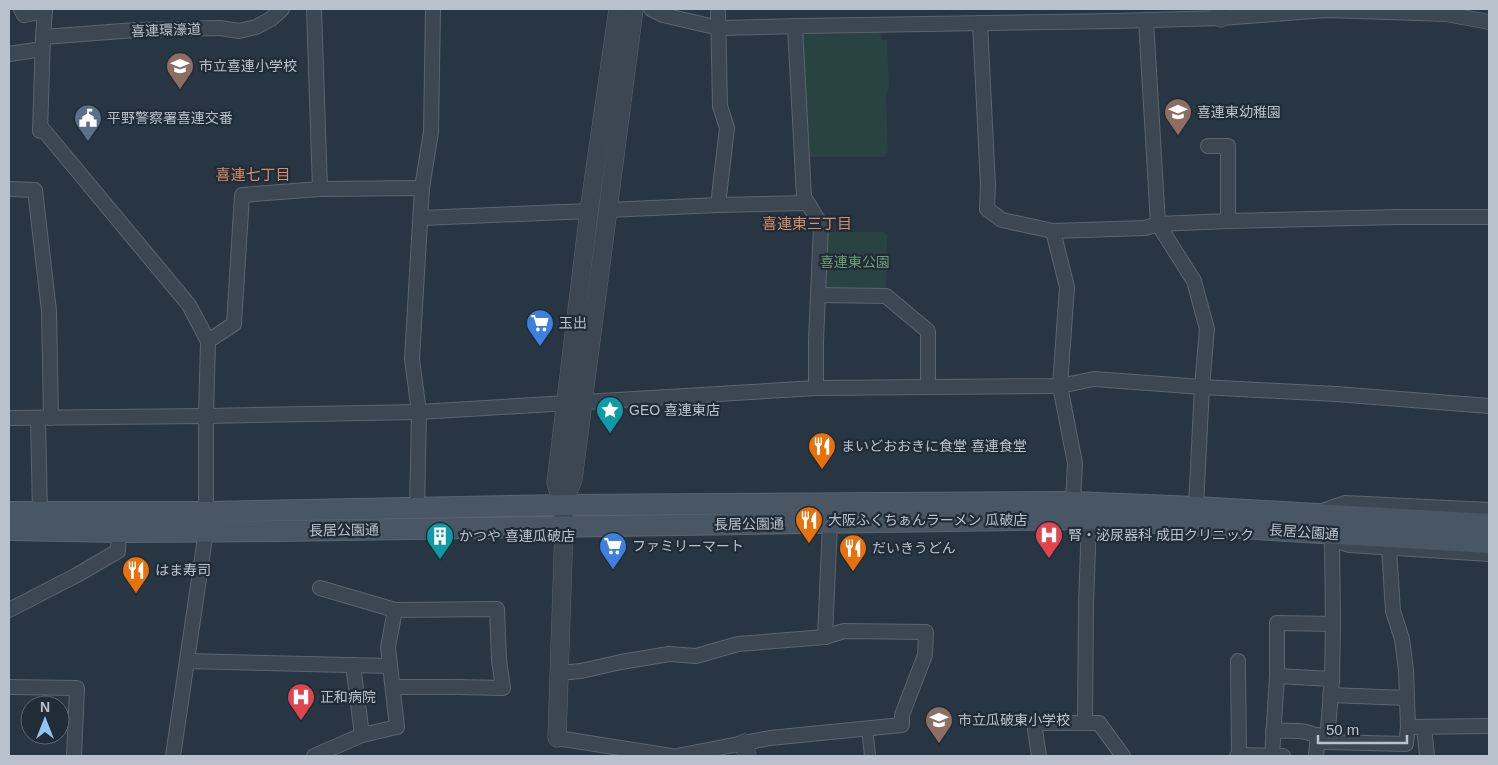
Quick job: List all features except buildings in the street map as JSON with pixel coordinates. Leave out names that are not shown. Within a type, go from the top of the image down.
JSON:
[{"type":"main road","name":"長居公園通","points":[[9,530],[119,532],[206,521],[417,509],[562,505],[1073,502],[1196,507],[1489,543]]},
{"type":"main road","name":"長居公園通","points":[[9,512],[206,521],[564,527],[1089,519],[1489,524]]},
{"type":"street","points":[[21,9],[24,15],[45,10],[42,43],[41,129],[189,305],[208,341],[206,521],[173,756]]},
{"type":"street","name":"喜連環濠道","points":[[9,54],[42,43],[136,30],[220,28],[240,31],[256,27],[271,19],[282,9]]},
{"type":"street","points":[[314,9],[320,189]]},
{"type":"street","points":[[417,509],[419,412],[412,359],[422,188],[431,132],[433,9]]},
{"type":"street","points":[[573,403],[589,211],[618,9]]},
{"type":"street","points":[[634,9],[608,210],[573,403],[556,483],[562,505],[564,527],[558,738],[671,756]]},
{"type":"street","points":[[652,9],[664,15],[719,28],[980,23],[1114,15],[1146,20],[1220,13],[1321,9],[1446,12],[1489,22]]},
{"type":"street","points":[[718,9],[720,106],[728,128],[718,205]]},
{"type":"street","points":[[1146,20],[1158,224],[1194,280],[1207,329],[1196,507]]},
{"type":"street","points":[[980,23],[988,186],[987,209],[1002,220],[1053,230],[1145,228],[1158,224],[1228,221],[1398,216],[1489,217]]},
{"type":"street","points":[[795,26],[804,197],[821,225],[816,388]]},
{"type":"street","points":[[1208,146],[1228,146],[1228,221]]},
{"type":"street","points":[[208,341],[234,324],[242,195],[320,189],[422,188]]},
{"type":"street","points":[[9,189],[35,190],[49,311],[40,513]]},
{"type":"street","points":[[608,210],[807,203]]},
{"type":"street","points":[[421,218],[589,211]]},
{"type":"street","points":[[1053,230],[1067,287],[1060,386],[1075,463],[1073,502]]},
{"type":"street","points":[[818,295],[886,296],[928,331],[928,387]]},
{"type":"street","points":[[9,418],[419,412],[816,388],[1060,386],[1094,379],[1202,388],[1336,394],[1489,406]]},
{"type":"street","points":[[1489,510],[1345,503],[1314,523],[1332,539],[1350,545],[1489,554]]},
{"type":"street","points":[[1085,723],[1089,519]]},
{"type":"street","points":[[825,637],[830,523]]},
{"type":"street","points":[[9,610],[77,575],[118,551],[119,532]]},
{"type":"street","points":[[1316,756],[1322,739],[1332,679],[1332,539]]},
{"type":"street","points":[[1274,731],[1309,731],[1322,739],[1406,744],[1408,727],[1406,670],[1402,639],[1393,611],[1389,548]]},
{"type":"street","points":[[320,588],[396,610],[497,609],[499,660],[503,688],[393,687]]},
{"type":"street","points":[[314,756],[362,735],[397,727],[388,648],[396,610]]},
{"type":"street","points":[[1272,756],[1277,676],[1277,623],[1333,624]]},
{"type":"street","points":[[559,673],[581,671],[669,654],[696,656],[738,644],[825,637],[844,631],[926,632],[925,655],[902,715],[902,725],[770,738],[746,750],[676,756]]},
{"type":"street","points":[[187,661],[390,666]]},
{"type":"street","points":[[1238,661],[1238,756],[1283,756]]},
{"type":"street","points":[[353,665],[362,735]]},
{"type":"street","points":[[1277,676],[1332,679]]},
{"type":"street","points":[[9,686],[77,688],[74,756]]},
{"type":"street","points":[[1330,695],[1407,698]]},
{"type":"street","points":[[1038,756],[1034,724],[1085,723],[1099,723],[1124,756]]},
{"type":"street","points":[[1408,727],[1489,726]]},
{"type":"street","points":[[1424,727],[1427,756]]},
{"type":"street","points":[[867,728],[870,756]]},
{"type":"green space","points":[[881,30],[882,40],[887,40],[889,86],[886,97],[888,153],[884,157],[808,157],[802,36],[807,31]]},
{"type":"green space","name":"喜連東公園","points":[[826,232],[884,232],[887,235],[886,293],[824,289]]},
{"type":"place","name":"市立喜連小学校","points":[[180,90]]},
{"type":"place","name":"喜連東幼稚園","points":[[1178,136]]},
{"type":"place","name":"平野警察署喜連交番","points":[[88,142]]},
{"type":"place","name":"玉出","points":[[540,347]]},
{"type":"place","name":"GEO 喜連東店","points":[[610,434]]},
{"type":"place","name":"まいどおおきに食堂 喜連食堂","points":[[822,470]]},
{"type":"place","name":"大阪ふくちぁんラーメン 瓜破店","points":[[809,544]]},
{"type":"place","name":"腎・泌尿器科 成田クリニック","points":[[1049,559]]},
{"type":"place","name":"かつや 喜連瓜破店","points":[[440,560]]},
{"type":"place","name":"ファミリーマート","points":[[613,570]]},
{"type":"place","name":"だいきうどん","points":[[853,572]]},
{"type":"place","name":"はま寿司","points":[[136,594]]},
{"type":"place","name":"正和病院","points":[[301,721]]},
{"type":"place","name":"市立瓜破東小学校","points":[[939,744]]},
{"type":"district","name":"喜連七丁目","points":[[253,174]]},
{"type":"district","name":"喜連東三丁目","points":[[807,223]]}]
